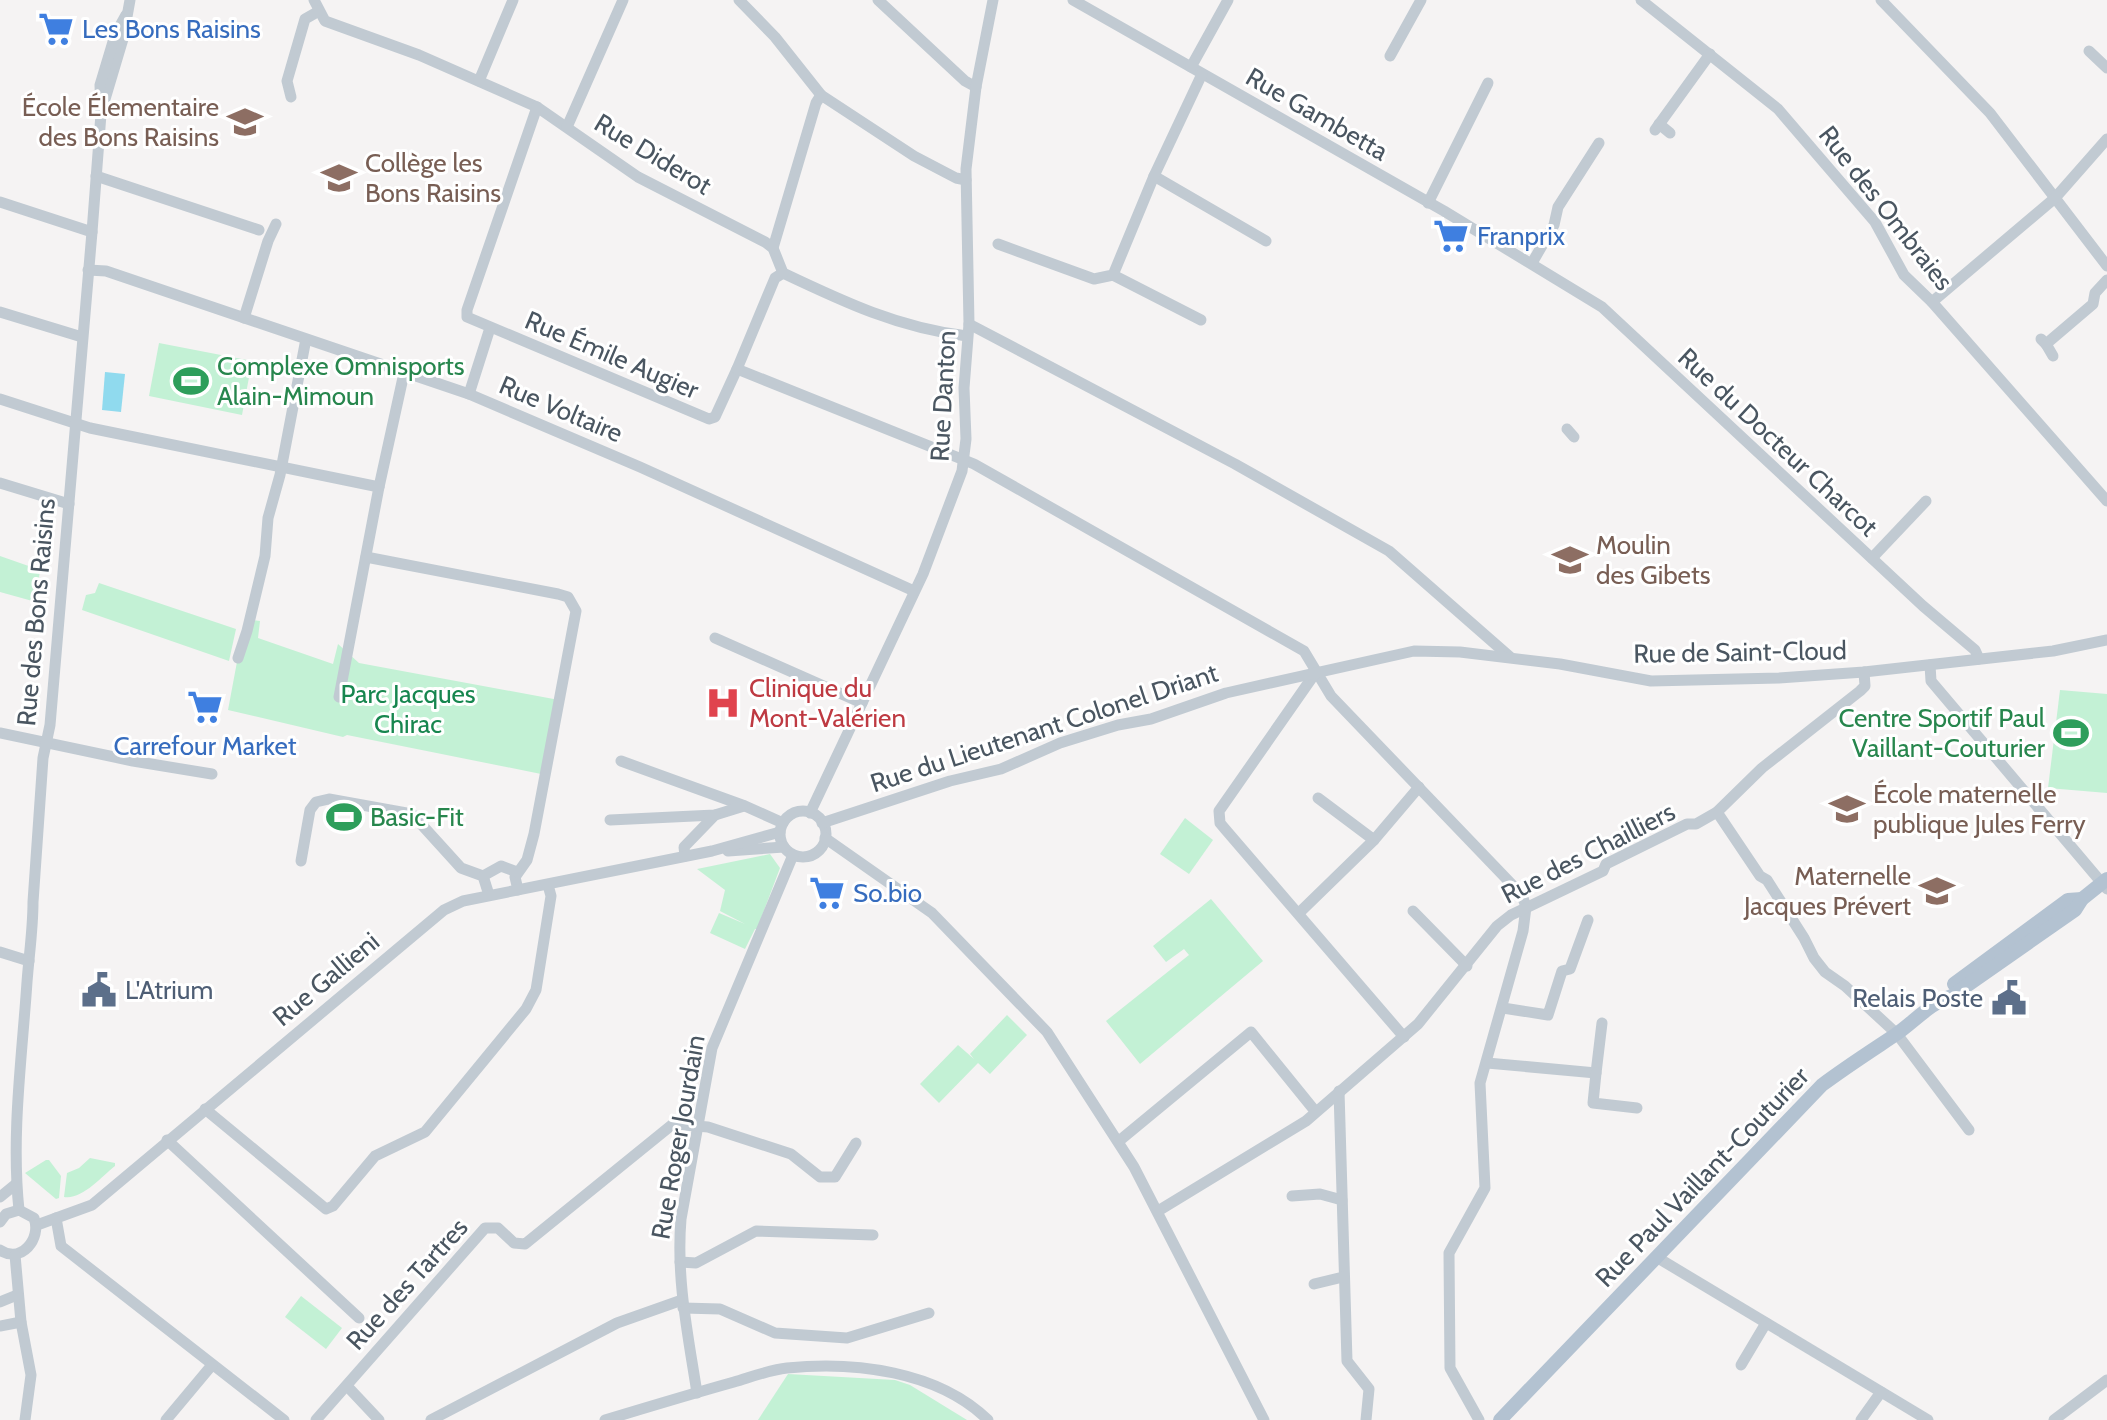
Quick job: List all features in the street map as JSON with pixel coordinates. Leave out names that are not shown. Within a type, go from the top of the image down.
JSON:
[{"type":"main road","name":"Rue Paul Vaillant-Couturier","points":[[1500,1420],[1822,1085],[1897,1034],[1942,999],[1947,988],[2051,911],[2068,900],[2082,899],[2106,884]]},
{"type":"street","name":"Rue des Bons Raisins","points":[[19,1210],[16,1184],[42,767],[52,743],[50,725],[101,114],[123,39],[130,0]]},
{"type":"street","points":[[479,81],[513,0]]},
{"type":"street","points":[[567,127],[623,0]]},
{"type":"street","points":[[739,0],[775,37],[821,95],[914,156],[966,180]]},
{"type":"street","points":[[878,0],[965,81],[976,87]]},
{"type":"street","name":"Rue Danton","points":[[810,813],[940,533],[965,459],[968,330],[966,180],[976,87],[993,0]]},
{"type":"street","name":"Rue Gambetta","points":[[1073,0],[1535,265]]},
{"type":"street","points":[[1113,275],[1228,0]]},
{"type":"street","points":[[1390,56],[1421,0]]},
{"type":"street","name":"Rue des Ombraies","points":[[1641,0],[1778,109],[1875,222],[1904,275],[1932,302],[2107,501]]},
{"type":"street","points":[[1887,2],[1990,113],[2107,266]]},
{"type":"street","points":[[291,97],[287,81],[305,19],[315,4]]},
{"type":"street","name":"Rue Diderot","points":[[315,4],[325,21],[537,107],[638,177],[773,248]]},
{"type":"street","points":[[2089,51],[2107,68]]},
{"type":"street","points":[[1670,133],[1657,127],[1710,54]]},
{"type":"street","points":[[1428,203],[1488,83]]},
{"type":"street","points":[[821,95],[773,248],[783,273],[915,329],[968,330],[1235,464],[1371,540],[1407,564],[1510,657]]},
{"type":"street","name":"Rue Émile Augier","points":[[537,107],[467,317],[709,419],[715,417],[737,369],[965,459],[1302,650],[1316,672]]},
{"type":"street","points":[[1932,302],[2055,198],[2107,139]]},
{"type":"street","points":[[1535,265],[1554,225],[1558,207],[1599,143]]},
{"type":"street","points":[[96,176],[259,230]]},
{"type":"street","points":[[1154,176],[1266,241]]},
{"type":"street","points":[[0,202],[92,232]]},
{"type":"street","points":[[244,318],[276,224]]},
{"type":"street","points":[[998,244],[1094,279],[1113,275],[1201,320]]},
{"type":"street","name":"Rue du Docteur Charcot","points":[[1535,265],[1602,307],[1975,650],[1979,659]]},
{"type":"street","name":"Rue Voltaire","points":[[88,270],[106,271],[469,394],[640,467],[914,591]]},
{"type":"street","points":[[737,369],[775,278],[783,273]]},
{"type":"street","points":[[2053,356],[2044,341],[2093,304],[2095,293],[2107,280]]},
{"type":"street","points":[[0,312],[82,337]]},
{"type":"street","points":[[469,394],[490,328]]},
{"type":"street","points":[[238,658],[265,556],[268,518],[282,466],[305,344]]},
{"type":"street","points":[[339,697],[404,373]]},
{"type":"street","points":[[0,399],[76,424],[379,487]]},
{"type":"street","points":[[0,483],[69,504]]},
{"type":"street","points":[[1872,558],[1926,501]]},
{"type":"street","points":[[366,557],[558,594],[568,597],[576,611],[534,834],[527,860],[515,877],[518,890]]},
{"type":"street","points":[[1480,654],[1484,646],[1482,633]]},
{"type":"street","points":[[715,638],[862,703]]},
{"type":"street","name":"Rue de Saint-Cloud","points":[[1281,681],[1432,649],[1560,664],[1645,681],[1779,678],[1864,672],[2053,651],[2107,640]]},
{"type":"street","points":[[1930,665],[1931,681],[2106,884]]},
{"type":"street","points":[[1404,1037],[1220,823],[1219,811],[1316,672],[1331,696],[1522,895],[1526,907],[1523,931],[1480,1089],[1485,1188],[1449,1253],[1450,1368],[1479,1420]]},
{"type":"street","name":"Rue des Chailliers","points":[[1158,1211],[1306,1121],[1404,1037],[1467,966],[1497,926],[1526,907],[1603,871],[1606,864],[1717,812],[1762,768],[1860,691],[1865,686],[1864,672]]},
{"type":"street","name":"Rue du Lieutenant Colonel Driant","points":[[822,823],[950,781],[1001,769],[1060,743],[1118,725],[1151,719],[1226,693],[1281,681]]},
{"type":"street","points":[[0,733],[212,774]]},
{"type":"street","points":[[621,761],[745,806],[781,828],[788,851],[802,857],[813,855],[822,847],[825,838],[822,823],[810,813],[794,813],[781,828]]},
{"type":"street","points":[[1299,913],[1374,840],[1419,787]]},
{"type":"street","points":[[1318,798],[1374,840]]},
{"type":"street","points":[[301,861],[310,810],[316,802],[329,799],[412,814],[461,868],[483,876],[501,866],[517,872]]},
{"type":"street","points":[[610,820],[715,815],[745,806]]},
{"type":"street","points":[[1717,812],[1760,876],[1767,880],[1825,972],[1845,986],[1897,1034],[1969,1130]]},
{"type":"street","points":[[685,856],[684,847],[715,815]]},
{"type":"street","name":"Rue Gallieni","points":[[37,1225],[92,1205],[444,910],[463,901],[489,895],[712,851],[781,828]]},
{"type":"street","points":[[825,838],[932,913],[1039,1023],[1119,1141],[1264,1420]]},
{"type":"street","name":"Rue Gallieni","points":[[712,851],[788,851]]},
{"type":"street","name":"Rue Roger Jourdain","points":[[697,1393],[682,1304],[681,1219],[712,1048],[788,851]]},
{"type":"street","points":[[483,876],[489,895]]},
{"type":"street","points":[[205,1109],[326,1209],[333,1206],[375,1156],[425,1132],[526,1009],[536,990],[551,896],[548,885]]},
{"type":"street","points":[[1413,911],[1467,966]]},
{"type":"street","points":[[1503,1008],[1548,1015],[1562,971],[1570,969],[1588,920]]},
{"type":"street","points":[[0,952],[29,961]]},
{"type":"street","points":[[1602,1023],[1593,1103],[1637,1108]]},
{"type":"street","points":[[1119,1141],[1251,1032],[1315,1111]]},
{"type":"street","points":[[1487,1063],[1596,1073]]},
{"type":"street","points":[[1339,1091],[1347,1361],[1369,1389],[1366,1420]]},
{"type":"street","name":"Rue des Tartres","points":[[316,1420],[485,1228],[498,1228],[514,1243],[525,1244],[673,1124],[698,1127]]},
{"type":"street","points":[[698,1127],[708,1127],[791,1154],[820,1177],[835,1177],[856,1143]]},
{"type":"street","points":[[167,1140],[359,1318]]},
{"type":"street","points":[[0,1197],[16,1184]]},
{"type":"street","points":[[1292,1196],[1320,1194],[1342,1200]]},
{"type":"street","points":[[0,1222],[6,1214],[19,1210],[34,1218],[37,1225],[32,1243],[15,1255]]},
{"type":"street","points":[[56,1218],[61,1246],[284,1420]]},
{"type":"street","points":[[680,1262],[696,1263],[756,1231],[873,1235]]},
{"type":"street","points":[[0,1250],[15,1255]]},
{"type":"street","points":[[15,1255],[17,1295],[31,1375],[25,1420]]},
{"type":"street","points":[[1658,1258],[1928,1420]]},
{"type":"street","points":[[1314,1284],[1343,1277]]},
{"type":"street","points":[[0,1302],[17,1295]]},
{"type":"street","points":[[431,1420],[617,1323],[682,1304],[720,1309],[775,1333],[847,1338],[929,1313]]},
{"type":"street","points":[[0,1326],[21,1322]]},
{"type":"street","points":[[1741,1365],[1766,1323]]},
{"type":"street","points":[[166,1420],[212,1365]]},
{"type":"street","points":[[605,1420],[784,1368],[839,1367],[891,1371],[942,1391],[977,1410],[988,1420]]},
{"type":"street","points":[[2054,1420],[2107,1380]]},
{"type":"street","points":[[347,1386],[379,1420]]},
{"type":"street","points":[[1861,1420],[1881,1392]]},
{"type":"green space","points":[[159,343],[252,361],[242,415],[149,396]]},
{"type":"green space","points":[[0,556],[40,570],[36,602],[0,592]]},
{"type":"green space","points":[[99,583],[236,629],[229,661],[82,610],[86,595],[95,593]]},
{"type":"green space","name":"Parc Jacques Chirac","points":[[245,619],[260,621],[258,638],[333,664],[338,644],[359,663],[559,700],[546,775],[347,735],[343,737],[228,710]]},
{"type":"green space","points":[[2060,690],[2107,694],[2107,793],[2048,788]]},
{"type":"green space","points":[[1185,818],[1213,840],[1189,874],[1160,854]]},
{"type":"green space","points":[[770,854],[780,868],[757,929],[745,949],[710,933],[719,913],[745,924],[720,911],[725,890],[697,869]]},
{"type":"green space","points":[[1211,899],[1263,961],[1140,1064],[1106,1021],[1189,955],[1184,949],[1166,962],[1153,946]]},
{"type":"green space","points":[[1007,1015],[1027,1035],[990,1074],[978,1063],[939,1103],[920,1084],[958,1045],[974,1059],[970,1054]]},
{"type":"green space","points":[[90,1158],[115,1163],[115,1166],[78,1195],[64,1197],[67,1173]]},
{"type":"green space","points":[[46,1160],[61,1176],[59,1198],[56,1199],[25,1173]]},
{"type":"green space","points":[[301,1296],[342,1328],[326,1349],[285,1317]]},
{"type":"green space","points":[[788,1374],[895,1380],[910,1385],[967,1420],[758,1420]]},
{"type":"water","points":[[105,372],[125,374],[121,412],[102,410]]},
{"type":"place","name":"Les Bons Raisins","points":[[56,29]]},
{"type":"place","name":"École Élementaire des Bons Raisins","points":[[245,122]]},
{"type":"place","name":"Collège les Bons Raisins","points":[[339,178]]},
{"type":"place","name":"Franprix","points":[[1451,236]]},
{"type":"place","name":"Complexe Omnisports Alain-Mimoun","points":[[191,381]]},
{"type":"place","name":"Moulin des Gibets","points":[[1570,560]]},
{"type":"place","name":"Clinique du Mont-Valérien","points":[[723,703]]},
{"type":"place","name":"Carrefour Market","points":[[205,707]]},
{"type":"place","name":"Centre Sportif Paul Vaillant-Couturier","points":[[2071,733]]},
{"type":"place","name":"École maternelle publique Jules Ferry","points":[[1847,809]]},
{"type":"place","name":"Basic-Fit","points":[[344,817]]},
{"type":"place","name":"Maternelle Jacques Prévert","points":[[1937,891]]},
{"type":"place","name":"So.bio","points":[[827,893]]},
{"type":"place","name":"L'Atrium","points":[[99,990]]},
{"type":"place","name":"Relais Poste","points":[[2009,998]]}]
